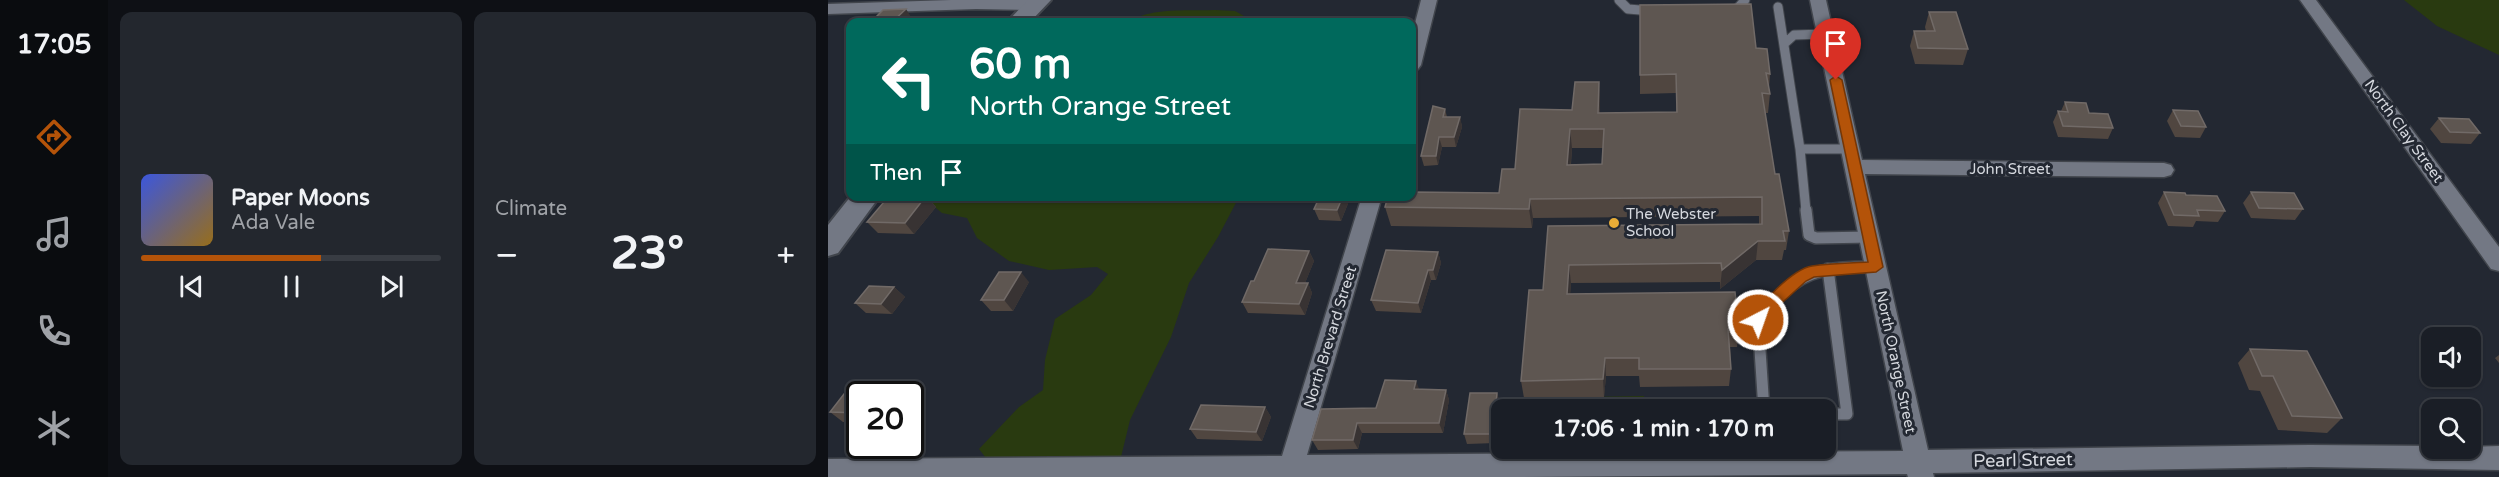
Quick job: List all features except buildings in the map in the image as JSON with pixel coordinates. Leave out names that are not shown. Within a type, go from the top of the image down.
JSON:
[{"type":"main road","points":[[1022,18],[1037,3]]},
{"type":"main road","points":[[828,245],[863,201]]},
{"type":"street","points":[[1416,50],[1429,0]]},
{"type":"street","name":"North Orange Street","points":[[1818,0],[1919,470]]},
{"type":"street","name":"North Clay Street","points":[[2308,0],[2499,263]]},
{"type":"street","points":[[828,9],[1037,3]]},
{"type":"street","name":"John Street","points":[[1853,158],[2164,170]]},
{"type":"street","name":"North Brevard Street","points":[[1289,472],[1370,201]]},
{"type":"street","name":"Pearl Street","points":[[1800,459],[1919,470],[2310,456],[2499,458]]},
{"type":"street","name":"Pearl Street","points":[[828,471],[1289,472],[1678,459]]},
{"type":"lane","points":[[1619,0],[1621,6],[1626,9],[1663,11]]},
{"type":"lane","points":[[1720,10],[1737,9],[1744,0]]},
{"type":"lane","points":[[1778,7],[1800,149],[1809,235],[1816,238],[1870,237]]},
{"type":"lane","points":[[1784,44],[1794,36],[1826,34]]},
{"type":"lane","points":[[1800,149],[1853,158]]},
{"type":"lane","points":[[1763,399],[1758,320],[1766,309],[1801,277],[1812,271],[1828,268],[1876,267]]},
{"type":"lane","points":[[1828,268],[1847,414],[1836,414]]},
{"type":"green space","points":[[2404,0],[2499,0],[2499,55],[2437,26]]},
{"type":"green space","points":[[1235,11],[1248,18],[1135,18],[1159,12]]},
{"type":"green space","points":[[934,201],[1237,201],[1218,237],[1189,283],[1171,337],[1130,420],[1121,457],[986,458],[979,449],[1019,407],[1043,390],[1045,360],[1055,319],[1091,295],[1108,274],[1097,267],[1049,270],[1009,261],[977,238],[967,218],[942,213],[931,204]]},
{"type":"green space","points":[[1644,396],[1644,399],[1529,398]]},
{"type":"place","name":"The Webster School","points":[[1614,223]]},
{"type":"route","points":[[1758,320],[1766,309],[1801,277],[1812,271],[1828,268],[1876,267],[1836,80]]}]
